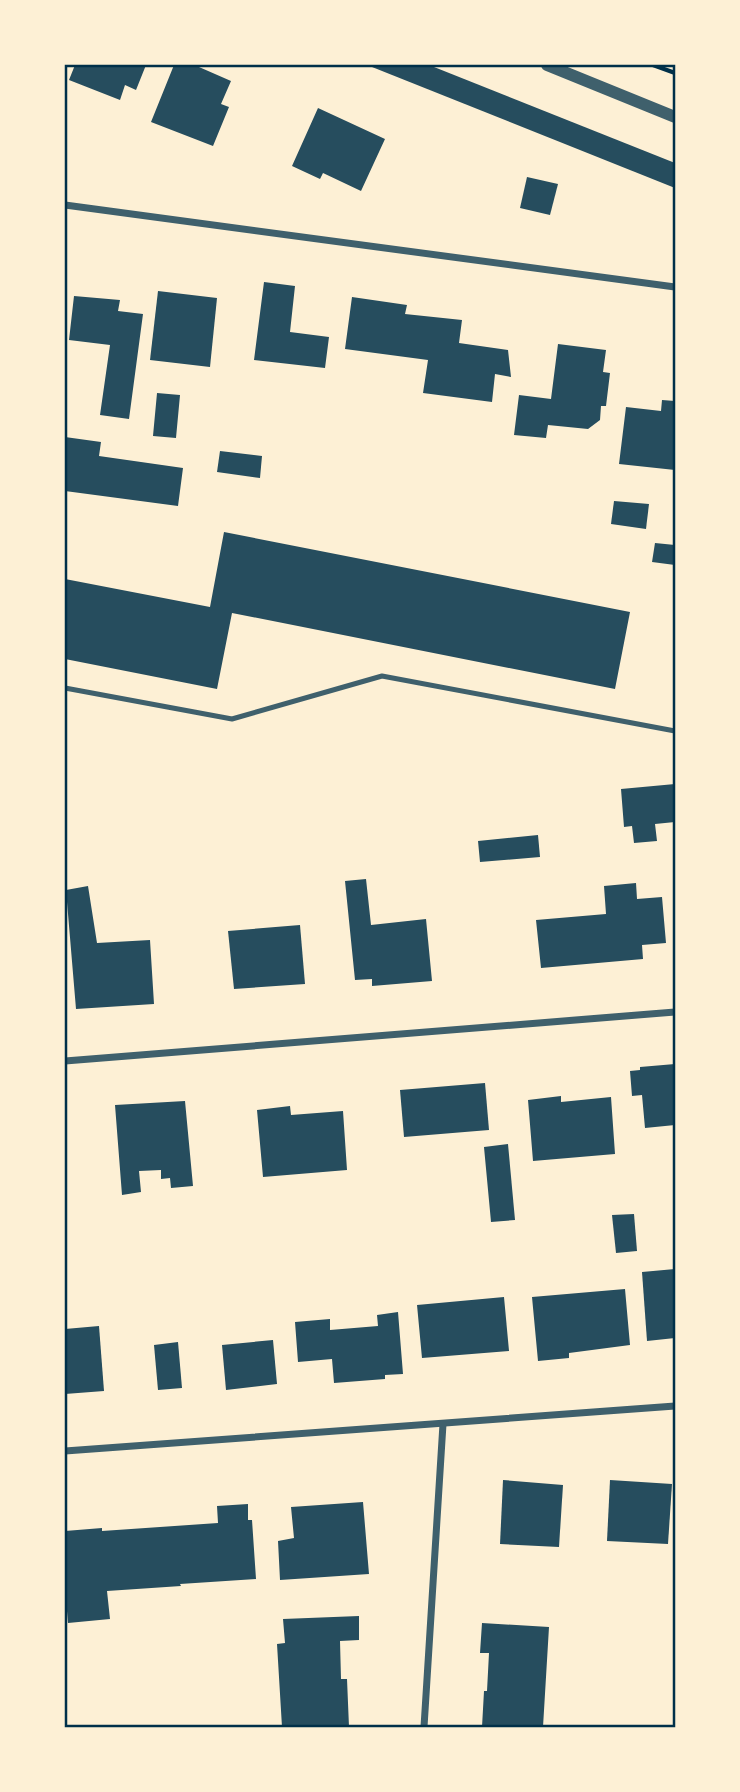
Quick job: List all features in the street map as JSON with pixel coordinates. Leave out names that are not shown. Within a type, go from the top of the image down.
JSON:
[{"type":"street","points":[[547,65],[675,117]]},
{"type":"street","points":[[65,205],[675,288]]},
{"type":"street","points":[[65,1061],[675,1012]]},
{"type":"street","points":[[65,1451],[675,1406]]},
{"type":"street","points":[[424,1727],[443,1424]]},
{"type":"lane","points":[[65,688],[232,719],[382,676],[675,731]]},
{"type":"path","points":[[653,65],[675,74]]},
{"type":"building","points":[[75,65],[146,65],[136,90],[125,85],[120,100],[69,80]]},
{"type":"building","points":[[174,65],[200,65],[199,67],[231,81],[221,104],[229,107],[213,146],[151,122]]},
{"type":"building","points":[[367,65],[429,65],[675,163],[675,188]]},
{"type":"building","points":[[318,108],[385,139],[361,191],[323,173],[320,179],[292,166]]},
{"type":"building","points":[[527,177],[558,184],[550,215],[520,208]]},
{"type":"building","points":[[264,282],[295,286],[290,332],[329,337],[325,368],[254,360]]},
{"type":"building","points":[[158,291],[217,298],[210,367],[150,360]]},
{"type":"building","points":[[74,296],[120,300],[118,311],[143,314],[129,419],[100,415],[110,345],[69,340]]},
{"type":"building","points":[[352,297],[407,305],[405,314],[462,320],[459,343],[508,350],[511,377],[495,374],[492,402],[423,393],[428,360],[345,349]]},
{"type":"building","points":[[558,344],[606,350],[603,372],[610,373],[606,406],[601,406],[600,420],[588,429],[548,425],[546,438],[514,435],[519,395],[551,399]]},
{"type":"building","points":[[157,393],[180,395],[176,438],[153,436]]},
{"type":"building","points":[[662,400],[675,401],[675,470],[619,464],[626,407],[661,411]]},
{"type":"building","points":[[65,437],[101,442],[99,456],[183,468],[178,506],[65,491]]},
{"type":"building","points":[[220,451],[262,456],[260,478],[217,472]]},
{"type":"building","points":[[614,501],[649,504],[646,529],[611,524]]},
{"type":"building","points":[[224,532],[630,612],[615,689],[232,613],[217,689],[65,659],[65,579],[210,607]]},
{"type":"building","points":[[655,543],[675,545],[675,565],[652,562]]},
{"type":"building","points":[[675,784],[675,822],[655,824],[657,841],[634,843],[632,826],[624,827],[621,789]]},
{"type":"building","points":[[538,835],[540,857],[480,862],[478,841]]},
{"type":"building","points":[[366,879],[371,925],[426,919],[432,981],[372,986],[372,979],[355,980],[345,881]]},
{"type":"building","points":[[636,883],[637,899],[662,897],[666,943],[642,945],[643,959],[541,968],[536,920],[606,914],[604,886]]},
{"type":"building","points":[[88,886],[97,943],[150,940],[154,1004],[76,1009],[66,890]]},
{"type":"building","points":[[300,925],[305,984],[234,989],[228,931]]},
{"type":"building","points":[[675,1064],[675,1125],[645,1128],[642,1095],[632,1096],[630,1071],[640,1070],[640,1067]]},
{"type":"building","points":[[485,1083],[489,1130],[404,1137],[400,1090]]},
{"type":"building","points":[[561,1096],[561,1102],[611,1097],[615,1154],[533,1161],[528,1100]]},
{"type":"building","points":[[185,1101],[193,1186],[171,1188],[170,1178],[161,1179],[161,1170],[139,1171],[141,1192],[122,1195],[115,1105]]},
{"type":"building","points":[[290,1106],[291,1115],[343,1111],[347,1170],[263,1177],[257,1110]]},
{"type":"building","points":[[508,1144],[515,1220],[491,1222],[484,1147]]},
{"type":"building","points":[[634,1214],[637,1251],[616,1253],[612,1215]]},
{"type":"building","points":[[675,1269],[675,1338],[647,1341],[642,1272]]},
{"type":"building","points":[[625,1289],[630,1345],[569,1353],[569,1358],[538,1361],[532,1297]]},
{"type":"building","points":[[504,1297],[509,1351],[422,1358],[417,1305]]},
{"type":"building","points":[[398,1312],[403,1374],[385,1375],[385,1379],[334,1383],[332,1359],[298,1362],[295,1322],[330,1319],[330,1330],[378,1326],[377,1315]]},
{"type":"building","points":[[99,1326],[104,1391],[65,1394],[65,1329]]},
{"type":"building","points":[[273,1340],[277,1384],[226,1390],[222,1345]]},
{"type":"building","points":[[178,1342],[182,1388],[158,1390],[154,1345]]},
{"type":"building","points":[[503,1480],[563,1485],[559,1547],[500,1544]]},
{"type":"building","points":[[610,1480],[672,1484],[668,1544],[607,1541]]},
{"type":"building","points":[[363,1502],[369,1574],[280,1580],[278,1541],[294,1538],[291,1507]]},
{"type":"building","points":[[248,1504],[248,1520],[252,1520],[256,1579],[107,1591],[110,1619],[68,1623],[65,1531],[218,1523],[217,1506]]},
{"type":"building","points":[[359,1616],[359,1640],[340,1641],[341,1679],[347,1679],[349,1727],[282,1727],[277,1644],[285,1643],[283,1619]]},
{"type":"building","points":[[482,1623],[549,1627],[543,1727],[482,1727],[489,1653],[480,1653]]}]
